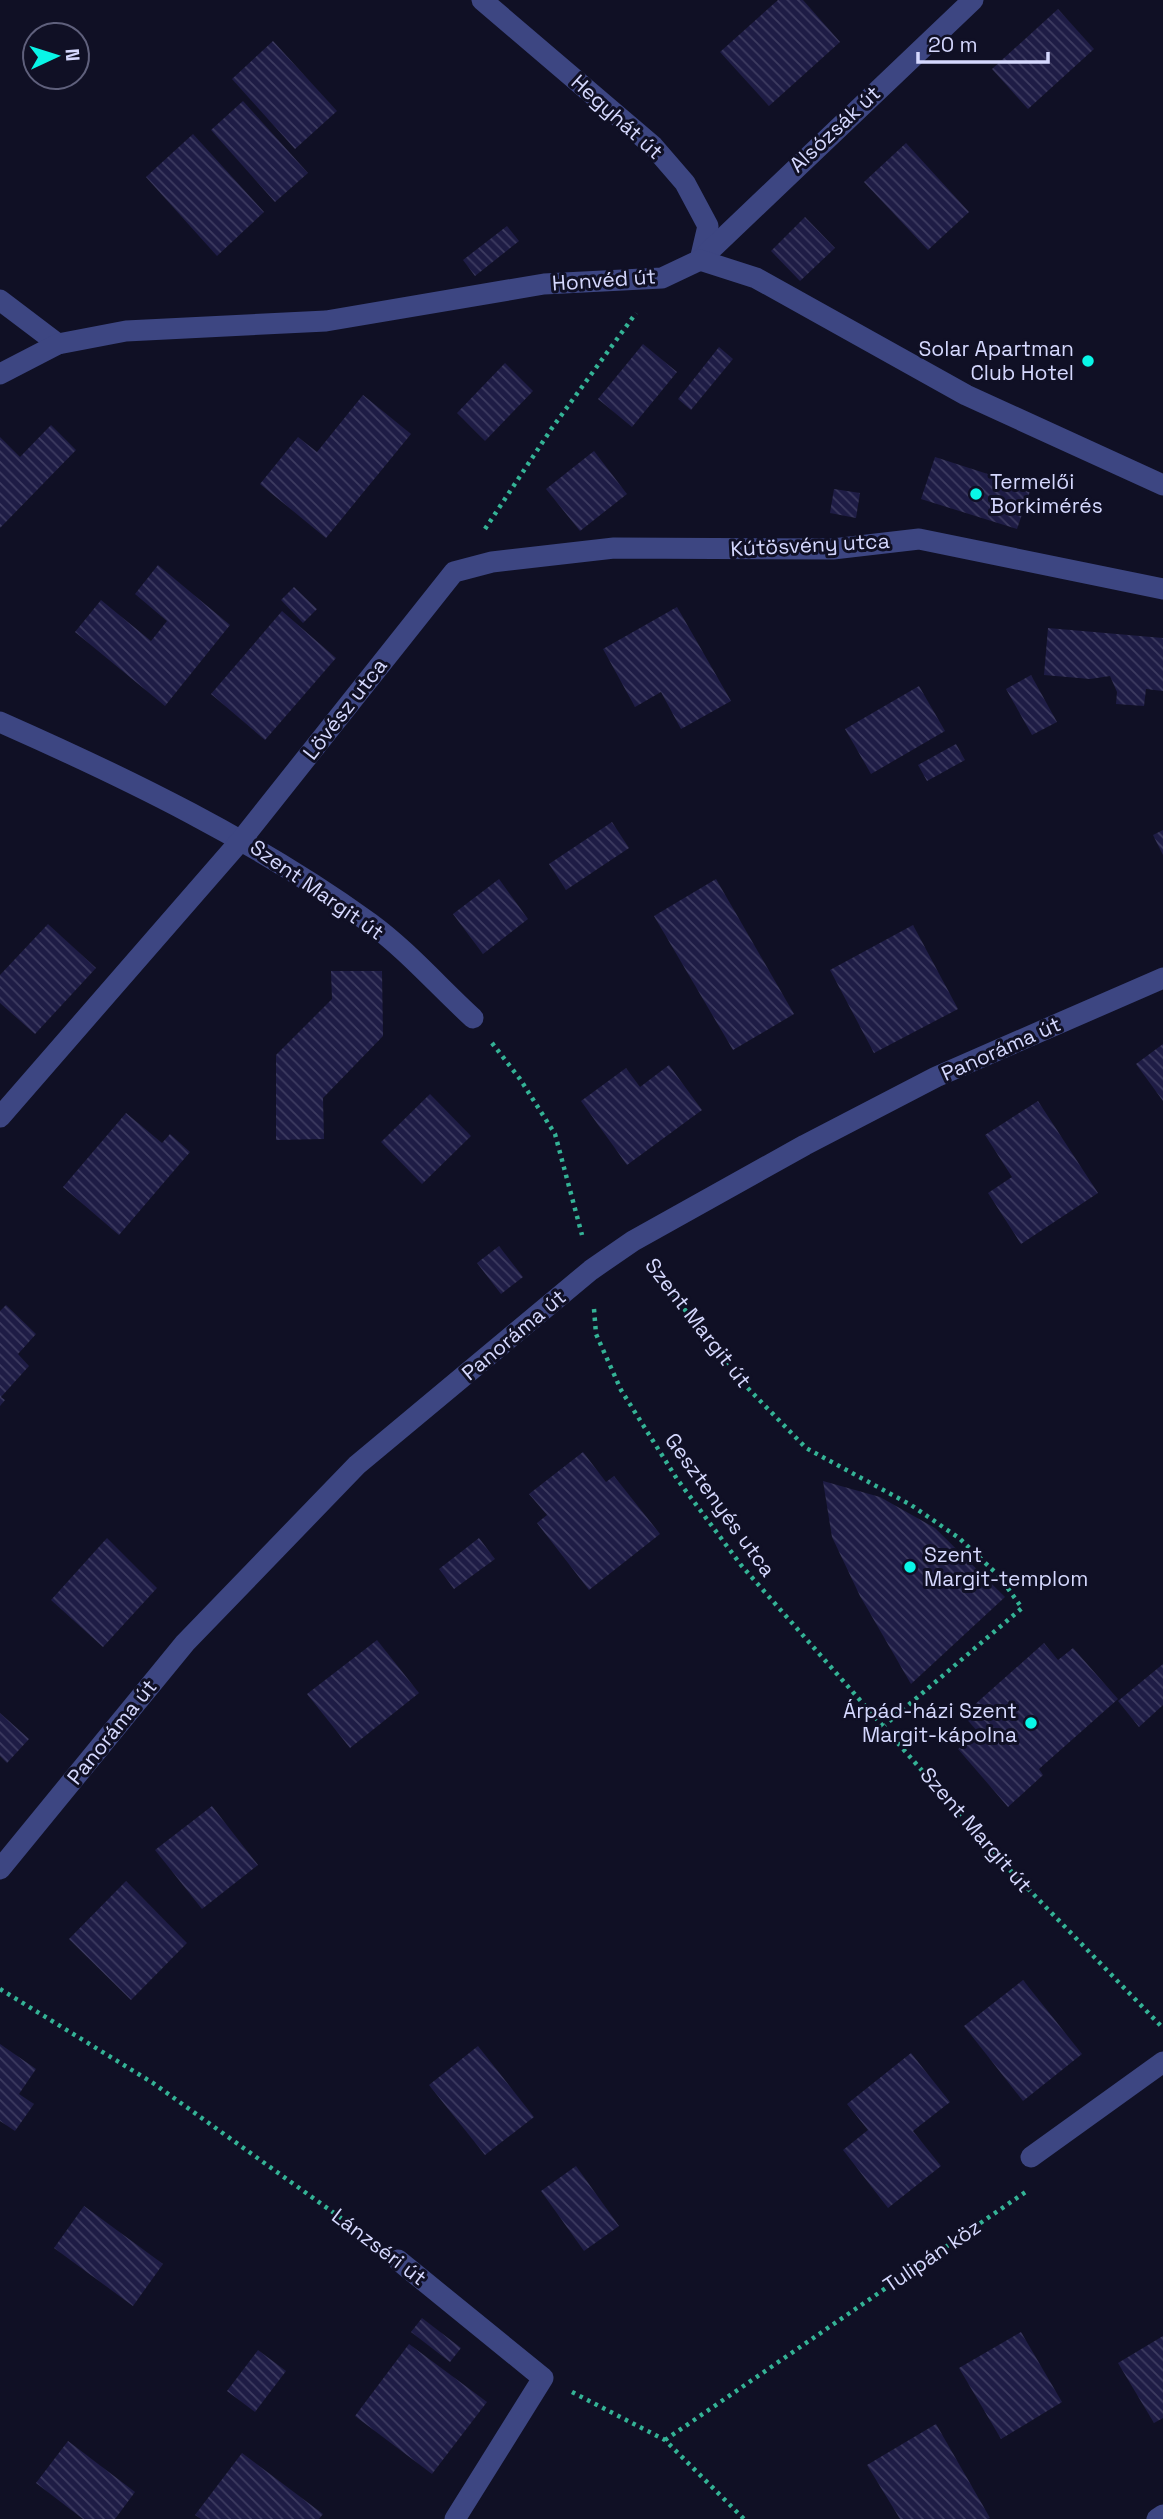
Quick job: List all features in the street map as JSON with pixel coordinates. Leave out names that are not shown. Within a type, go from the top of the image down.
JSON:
[{"type":"street","name":"Hegyhát út","points":[[482,0],[653,146],[685,183],[708,226],[700,260]]},
{"type":"street","name":"Alsózsák út","points":[[700,260],[973,0]]},
{"type":"street","name":"Honvéd út","points":[[0,374],[58,344],[126,331],[326,321],[544,284],[662,278],[700,260]]},
{"type":"street","points":[[700,260],[756,278],[966,395],[1163,485]]},
{"type":"street","points":[[0,300],[58,344]]},
{"type":"street","name":"Kútösvény utca","points":[[454,572],[492,562],[614,548],[833,549],[919,539],[1163,589]]},
{"type":"street","name":"Lövész utca","points":[[0,1118],[242,839],[454,572]]},
{"type":"street","name":"Szent Margit út","points":[[0,722],[86,760],[242,839],[373,925],[472,1018]]},
{"type":"street","name":"Panoráma út","points":[[0,1868],[185,1643],[356,1465],[592,1270],[633,1241],[805,1145],[936,1077],[1163,978]]},
{"type":"street","points":[[1031,2157],[1163,2062]]},
{"type":"street","name":"Lánzséri út","points":[[398,2260],[543,2378]]},
{"type":"street","points":[[456,2519],[543,2378]]},
{"type":"street","points":[[1157,2519],[1163,2515]]},
{"type":"path","points":[[454,572],[503,506],[552,428],[662,278]]},
{"type":"path","points":[[472,1018],[520,1079],[555,1134],[592,1270]]},
{"type":"path","name":"Szent Margit út","points":[[633,1241],[734,1374],[806,1448],[911,1505],[959,1538],[999,1576],[1022,1608],[886,1725],[1007,1867],[1163,2028]]},
{"type":"path","name":"Gesztenyés utca","points":[[592,1270],[596,1334],[621,1390],[677,1479],[741,1565],[796,1631],[886,1725]]},
{"type":"path","name":"Lánzséri út","points":[[0,1989],[153,2083],[398,2260]]},
{"type":"path","name":"Tulipán köz","points":[[665,2440],[1044,2179],[1031,2157]]},
{"type":"path","points":[[543,2378],[665,2440],[744,2519]]},
{"type":"building","points":[[778,0],[803,0],[840,42],[769,106],[720,52]]},
{"type":"building","points":[[1058,9],[1094,49],[1028,109],[992,69]]},
{"type":"building","points":[[273,41],[337,111],[295,149],[232,79]]},
{"type":"building","points":[[243,101],[308,173],[275,202],[211,130]]},
{"type":"building","points":[[193,134],[264,212],[217,256],[146,177]]},
{"type":"building","points":[[906,143],[969,212],[928,250],[864,182]]},
{"type":"building","points":[[805,217],[835,248],[800,281],[771,251]]},
{"type":"building","points":[[507,226],[519,241],[475,276],[463,260]]},
{"type":"building","points":[[643,344],[677,372],[632,427],[598,399]]},
{"type":"building","points":[[719,347],[733,359],[691,410],[678,399]]},
{"type":"building","points":[[505,363],[533,391],[485,441],[457,413]]},
{"type":"building","points":[[363,395],[411,434],[326,538],[260,484],[298,437],[317,452]]},
{"type":"building","points":[[51,425],[76,450],[0,528],[0,437],[20,457]]},
{"type":"building","points":[[594,451],[627,494],[580,531],[546,489]]},
{"type":"building","name":"Termelői Borkimérés","points":[[935,457],[1031,488],[1017,529],[921,499]]},
{"type":"building","points":[[834,489],[860,493],[856,518],[830,513]]},
{"type":"building","points":[[158,565],[230,625],[165,706],[75,632],[101,600],[151,641],[167,621],[135,594]]},
{"type":"building","points":[[294,587],[317,609],[303,623],[281,600]]},
{"type":"building","points":[[677,607],[731,701],[681,729],[661,692],[635,707],[603,649]]},
{"type":"building","points":[[282,611],[336,658],[265,740],[211,694]]},
{"type":"building","points":[[1048,628],[1163,638],[1163,691],[1146,689],[1144,706],[1116,704],[1117,692],[1110,676],[1090,679],[1044,675]]},
{"type":"building","points":[[1031,675],[1057,722],[1032,735],[1006,689]]},
{"type":"building","points":[[919,686],[945,731],[871,774],[845,729]]},
{"type":"building","points":[[956,744],[965,760],[927,781],[918,765]]},
{"type":"building","points":[[612,822],[629,848],[566,890],[549,864]]},
{"type":"building","points":[[1163,830],[1163,855],[1153,835]]},
{"type":"building","points":[[499,879],[528,919],[483,954],[453,914]]},
{"type":"building","points":[[716,879],[794,1014],[733,1050],[654,916]]},
{"type":"building","points":[[48,924],[96,968],[35,1034],[0,1003],[0,975]]},
{"type":"building","points":[[913,925],[958,1009],[874,1053],[830,970]]},
{"type":"building","points":[[331,971],[382,971],[383,1036],[323,1098],[324,1139],[276,1140],[276,1055],[332,999]]},
{"type":"building","points":[[1163,1044],[1163,1101],[1136,1064]]},
{"type":"building","points":[[669,1065],[702,1110],[627,1165],[581,1101],[626,1068],[640,1087]]},
{"type":"building","points":[[430,1094],[471,1136],[422,1184],[381,1142]]},
{"type":"building","points":[[1038,1101],[1098,1193],[1021,1244],[988,1193],[1012,1177],[985,1135]]},
{"type":"building","points":[[126,1113],[162,1143],[170,1134],[190,1152],[119,1235],[63,1187]]},
{"type":"building","points":[[499,1246],[523,1277],[501,1294],[477,1263]]},
{"type":"building","points":[[6,1305],[36,1334],[18,1354],[29,1366],[1,1397],[5,1400],[0,1406],[0,1311]]},
{"type":"building","points":[[583,1452],[606,1482],[614,1476],[660,1534],[589,1590],[537,1523],[547,1515],[529,1494]]},
{"type":"building","name":"Szent Margit-templom","points":[[823,1481],[880,1497],[935,1528],[1005,1597],[911,1684],[860,1596],[832,1537]]},
{"type":"building","points":[[107,1538],[157,1588],[103,1647],[51,1600]]},
{"type":"building","points":[[479,1538],[495,1559],[454,1589],[439,1569]]},
{"type":"building","points":[[377,1640],[419,1693],[350,1748],[307,1694]]},
{"type":"building","name":"Árpád-házi Szent Margit-kápolna","points":[[1044,1643],[1058,1660],[1073,1648],[1118,1699],[1039,1769],[1043,1775],[1008,1807],[958,1749],[978,1732],[963,1715]]},
{"type":"building","points":[[1163,1664],[1163,1705],[1139,1727],[1118,1701]]},
{"type":"building","points":[[0,1713],[29,1739],[7,1763],[0,1756]]},
{"type":"building","points":[[212,1806],[258,1865],[202,1909],[155,1850]]},
{"type":"building","points":[[126,1881],[187,1943],[131,2000],[69,1939]]},
{"type":"building","points":[[1023,1980],[1082,2054],[1023,2101],[964,2026]]},
{"type":"building","points":[[0,2044],[36,2069],[19,2094],[34,2104],[15,2131],[0,2121]]},
{"type":"building","points":[[478,2046],[534,2117],[485,2155],[429,2085]]},
{"type":"building","points":[[911,2053],[950,2102],[913,2131],[941,2166],[888,2208],[843,2150],[868,2130],[847,2104]]},
{"type":"building","points":[[576,2166],[619,2226],[584,2251],[541,2191]]},
{"type":"building","points":[[84,2206],[163,2264],[133,2306],[54,2248]]},
{"type":"building","points":[[422,2318],[461,2348],[450,2362],[411,2332]]},
{"type":"building","points":[[1021,2332],[1062,2402],[1001,2439],[959,2368]]},
{"type":"building","points":[[1163,2336],[1163,2418],[1154,2423],[1118,2363]]},
{"type":"building","points":[[409,2344],[487,2402],[432,2474],[355,2416]]},
{"type":"building","points":[[258,2350],[286,2371],[255,2412],[227,2391]]},
{"type":"building","points":[[936,2424],[990,2518],[900,2519],[867,2465]]},
{"type":"building","points":[[68,2441],[135,2492],[115,2519],[83,2519],[36,2483]]},
{"type":"building","points":[[242,2453],[323,2514],[319,2519],[201,2519],[195,2515]]},
{"type":"place","name":"Solar Apartman Club Hotel","points":[[1088,361]]},
{"type":"place","name":"Termelői Borkimérés","points":[[976,494]]},
{"type":"place","name":"Szent Margit-templom","points":[[910,1567]]},
{"type":"place","name":"Árpád-házi Szent Margit-kápolna","points":[[1031,1723]]}]
